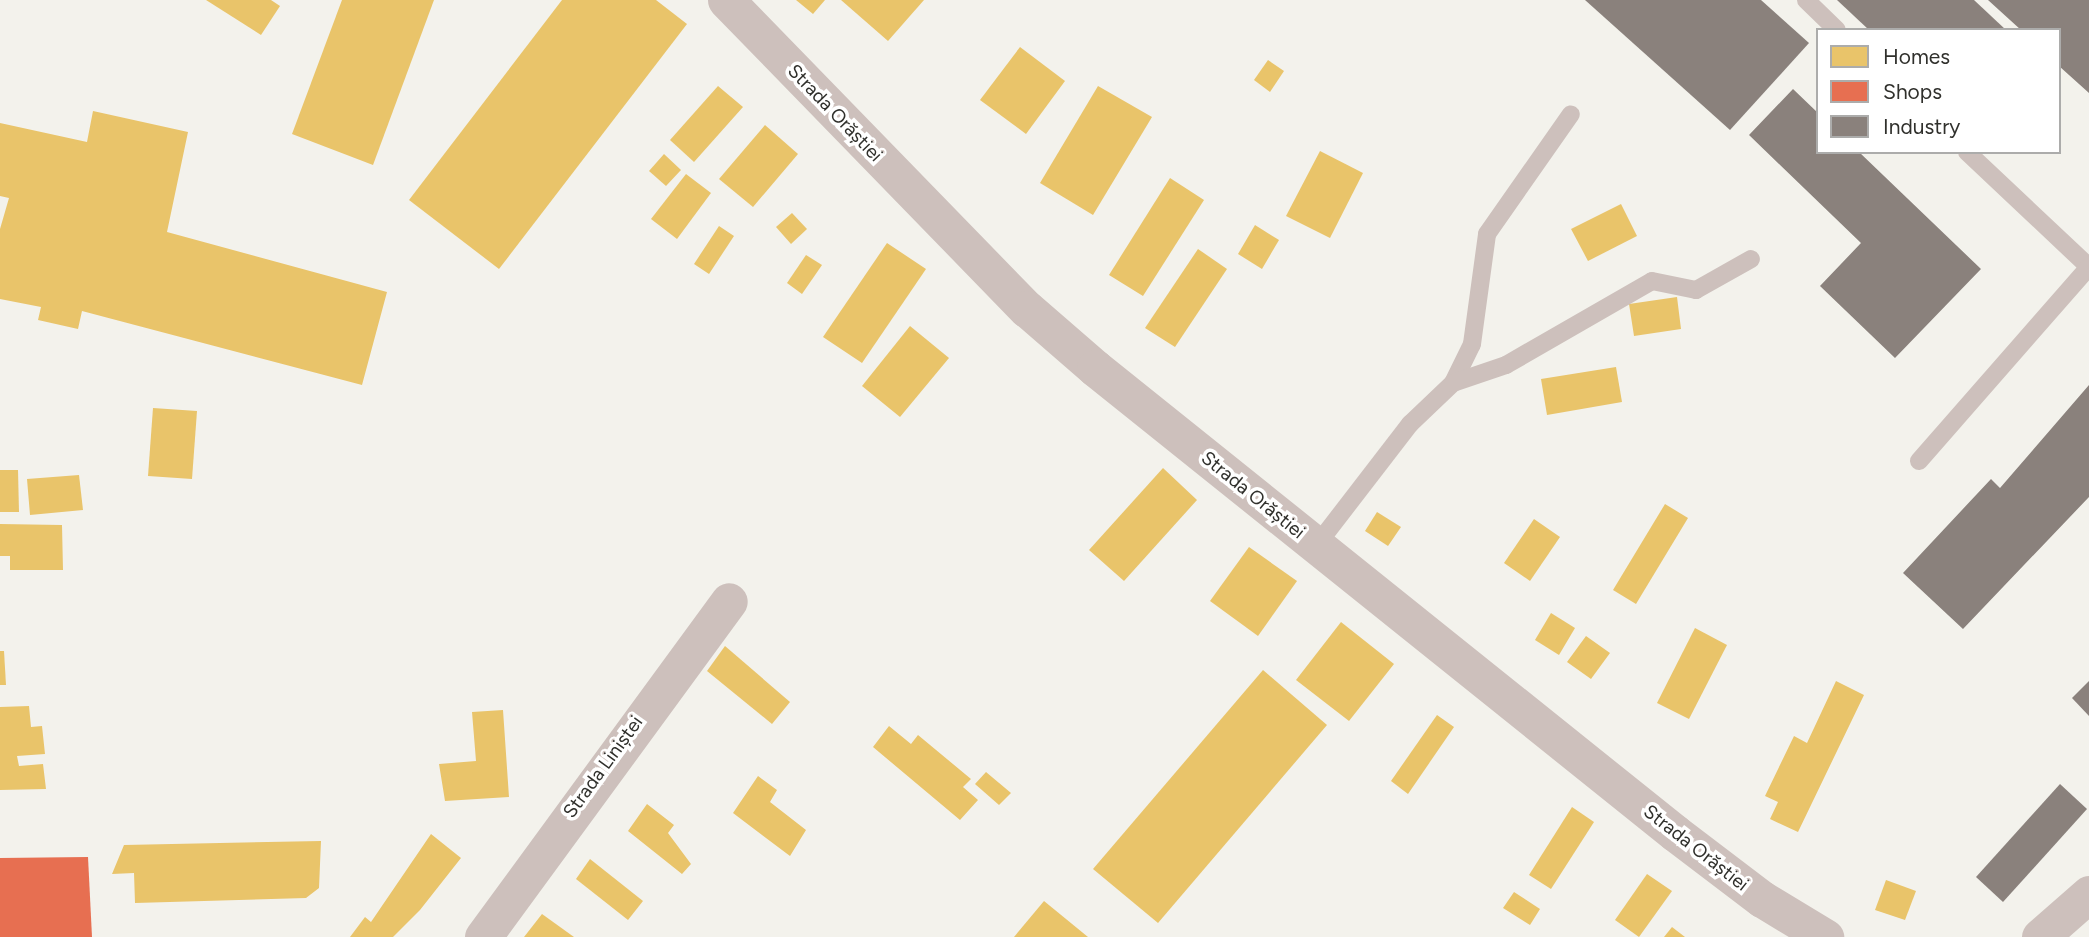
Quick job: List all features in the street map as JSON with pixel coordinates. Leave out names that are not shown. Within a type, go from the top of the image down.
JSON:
[{"type":"street","name":"Strada Orăștiei","points":[[726,0],[1027,309],[1316,546],[1675,833],[1810,934]]},
{"type":"street","name":"Strada Liniștei","points":[[483,937],[729,601]]},
{"type":"street","points":[[2040,937],[2089,894]]},
{"type":"lane","points":[[1806,0],[1835,28]]},
{"type":"lane","points":[[1316,546],[1410,424],[1453,383],[1472,344],[1487,234],[1572,114]]},
{"type":"lane","points":[[1919,461],[2089,267],[1969,154]]},
{"type":"lane","points":[[1453,383],[1506,365],[1652,281],[1696,290],[1751,259]]},
{"type":"building: Homes","points":[[206,0],[271,0],[280,6],[261,35]]},
{"type":"building: Homes","points":[[342,0],[434,0],[373,165],[292,134]]},
{"type":"building: Homes","points":[[562,0],[656,0],[687,24],[499,269],[409,200]]},
{"type":"building: Homes","points":[[796,0],[825,0],[813,14]]},
{"type":"building: Homes","points":[[841,0],[924,0],[888,41]]},
{"type":"building: Homes","points":[[1020,47],[1065,81],[1026,134],[980,100]]},
{"type":"building: Homes","points":[[1268,60],[1284,71],[1270,92],[1254,80]]},
{"type":"building: Homes","points":[[718,86],[743,107],[694,162],[670,140]]},
{"type":"building: Homes","points":[[1098,86],[1152,117],[1093,215],[1040,183]]},
{"type":"building: Homes","points":[[93,111],[188,132],[167,232],[387,292],[362,385],[82,311],[78,329],[38,320],[41,307],[0,299],[0,229],[9,198],[0,196],[0,123],[87,142]]},
{"type":"building: Homes","points":[[765,125],[798,154],[753,207],[719,179]]},
{"type":"building: Homes","points":[[1320,151],[1363,173],[1330,238],[1286,216]]},
{"type":"building: Homes","points":[[664,154],[681,170],[666,186],[649,171]]},
{"type":"building: Homes","points":[[686,174],[711,193],[677,239],[651,219]]},
{"type":"building: Homes","points":[[1170,178],[1204,200],[1143,296],[1109,275]]},
{"type":"building: Homes","points":[[1621,204],[1637,236],[1588,261],[1571,229]]},
{"type":"building: Homes","points":[[792,213],[807,229],[791,244],[776,227]]},
{"type":"building: Homes","points":[[1255,225],[1279,240],[1262,269],[1238,254]]},
{"type":"building: Homes","points":[[719,226],[734,236],[709,274],[694,264]]},
{"type":"building: Homes","points":[[887,243],[926,269],[862,363],[823,337]]},
{"type":"building: Homes","points":[[1198,249],[1227,269],[1175,347],[1145,328]]},
{"type":"building: Homes","points":[[806,255],[822,265],[802,294],[787,283]]},
{"type":"building: Homes","points":[[1677,297],[1681,329],[1634,336],[1629,304]]},
{"type":"building: Homes","points":[[910,326],[949,358],[900,417],[862,386]]},
{"type":"building: Homes","points":[[1616,367],[1622,402],[1547,415],[1541,379]]},
{"type":"building: Homes","points":[[153,408],[197,411],[192,479],[148,476]]},
{"type":"building: Homes","points":[[1163,468],[1197,500],[1124,581],[1089,550]]},
{"type":"building: Homes","points":[[0,470],[18,470],[19,512],[0,512]]},
{"type":"building: Homes","points":[[79,475],[83,510],[30,515],[27,479]]},
{"type":"building: Homes","points":[[1665,504],[1688,518],[1636,604],[1613,590]]},
{"type":"building: Homes","points":[[1377,512],[1401,527],[1388,546],[1365,531]]},
{"type":"building: Homes","points":[[1534,519],[1560,537],[1530,581],[1504,563]]},
{"type":"building: Homes","points":[[0,524],[62,525],[63,570],[10,570],[10,556],[0,556]]},
{"type":"building: Homes","points":[[1249,547],[1297,581],[1258,636],[1210,601]]},
{"type":"building: Homes","points":[[1551,613],[1575,628],[1559,655],[1535,640]]},
{"type":"building: Homes","points":[[1341,622],[1394,664],[1349,721],[1296,680]]},
{"type":"building: Homes","points":[[1695,628],[1727,645],[1689,719],[1657,703]]},
{"type":"building: Homes","points":[[1586,636],[1610,653],[1591,679],[1567,662]]},
{"type":"building: Homes","points":[[725,646],[790,702],[772,724],[707,671]]},
{"type":"building: Homes","points":[[0,651],[4,651],[6,685],[0,685]]},
{"type":"building: Homes","points":[[1263,670],[1327,725],[1158,923],[1093,869]]},
{"type":"building: Homes","points":[[1836,681],[1864,695],[1798,832],[1770,819],[1778,802],[1765,796],[1794,736],[1807,743]]},
{"type":"building: Homes","points":[[29,706],[31,727],[42,726],[45,754],[17,756],[19,766],[43,764],[46,789],[0,790],[0,707]]},
{"type":"building: Homes","points":[[503,710],[509,797],[445,801],[439,764],[476,761],[472,712]]},
{"type":"building: Homes","points":[[1437,715],[1454,727],[1408,794],[1391,781]]},
{"type":"building: Homes","points":[[889,726],[911,744],[918,735],[971,779],[963,787],[978,800],[960,820],[873,747]]},
{"type":"building: Homes","points":[[986,772],[1011,793],[999,805],[975,784]]},
{"type":"building: Homes","points":[[758,776],[777,790],[770,802],[806,830],[790,856],[733,813]]},
{"type":"building: Homes","points":[[647,804],[674,825],[668,833],[691,864],[682,874],[628,831]]},
{"type":"building: Homes","points":[[1572,807],[1594,822],[1551,889],[1529,875]]},
{"type":"building: Homes","points":[[431,834],[461,858],[420,910],[393,937],[350,937],[365,917],[371,922]]},
{"type":"building: Homes","points":[[321,841],[319,888],[306,898],[135,903],[134,873],[112,874],[124,845]]},
{"type":"building: Homes","points":[[590,859],[643,901],[628,920],[576,879]]},
{"type":"building: Homes","points":[[1647,874],[1672,891],[1639,937],[1615,920]]},
{"type":"building: Homes","points":[[1886,880],[1916,891],[1905,920],[1875,910]]},
{"type":"building: Homes","points":[[1514,892],[1540,909],[1530,925],[1503,908]]},
{"type":"building: Homes","points":[[1044,901],[1088,937],[1014,937]]},
{"type":"building: Homes","points":[[542,914],[574,937],[524,937]]},
{"type":"building: Homes","points":[[1672,927],[1685,937],[1664,937]]},
{"type":"building: Shops","points":[[88,857],[92,937],[0,937],[0,858]]},
{"type":"building: Industry","points":[[1585,0],[1761,0],[1809,43],[1730,130]]},
{"type":"building: Industry","points":[[1837,0],[1974,0],[2004,28],[1867,28]]},
{"type":"building: Industry","points":[[1988,0],[2089,0],[2089,93],[2061,68],[2061,28],[2019,28]]},
{"type":"building: Industry","points":[[1793,89],[1816,111],[1816,154],[1861,154],[1981,269],[1895,358],[1820,286],[1861,243],[1749,135]]},
{"type":"building: Industry","points":[[2089,385],[2089,497],[1963,629],[1903,573],[1991,479],[2000,488]]},
{"type":"building: Industry","points":[[2089,681],[2089,716],[2072,698]]},
{"type":"building: Industry","points":[[2060,784],[2087,809],[2003,902],[1976,877]]}]
